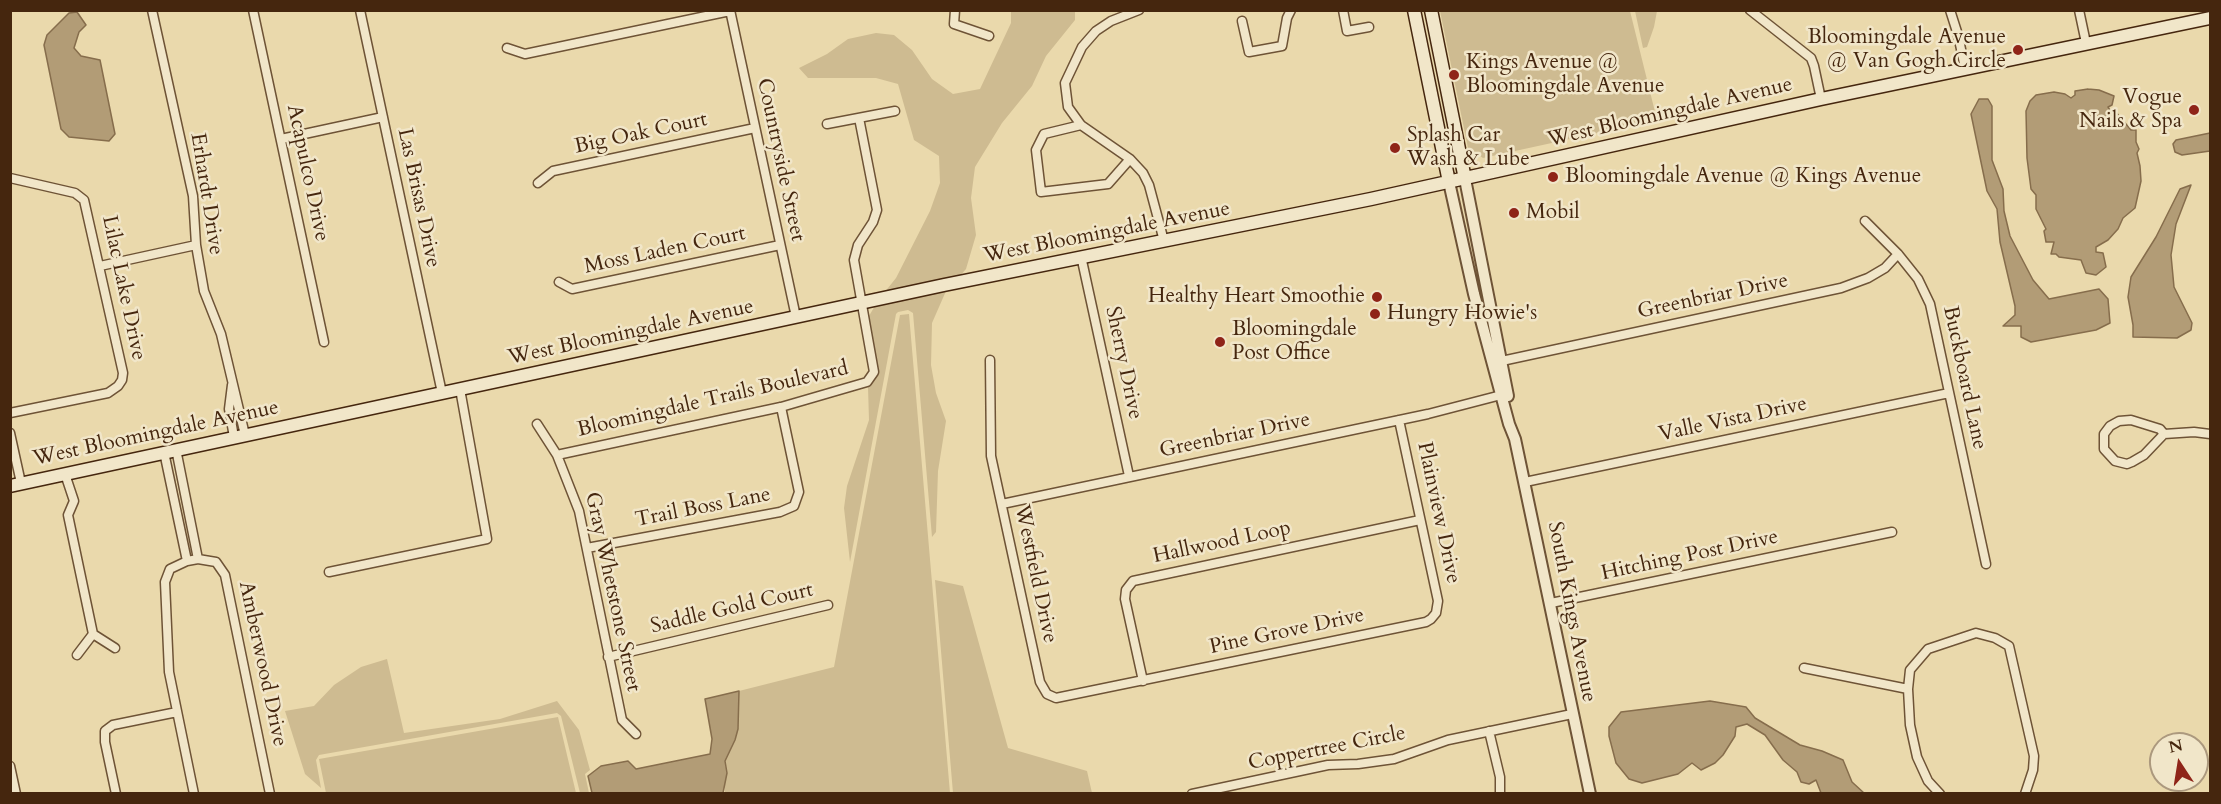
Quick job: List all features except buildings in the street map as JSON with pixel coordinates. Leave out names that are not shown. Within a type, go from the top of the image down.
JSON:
[{"type":"main road","name":"South Kings Avenue","points":[[1414,10],[1449,182]]},
{"type":"main road","name":"South Kings Avenue","points":[[1431,10],[1465,179]]},
{"type":"main road","name":"West Bloomingdale Avenue","points":[[16,485],[863,302],[1465,179],[1821,99],[2211,18]]},
{"type":"street","name":"Acapulco Drive","points":[[253,10],[324,342]]},
{"type":"street","name":"Las Brisas Drive","points":[[360,10],[442,393]]},
{"type":"street","points":[[956,10],[954,24],[989,36]]},
{"type":"street","points":[[1139,10],[1111,21],[1096,31],[1082,47],[1065,83],[1068,106],[1081,125],[1130,159],[1143,173],[1149,185],[1164,241]]},
{"type":"street","points":[[1242,21],[1249,52],[1282,46],[1287,18],[1291,10]]},
{"type":"street","points":[[1343,10],[1347,32],[1369,27]]},
{"type":"street","points":[[1750,10],[1810,58],[1821,99]]},
{"type":"street","points":[[1950,10],[1965,68]]},
{"type":"street","points":[[2079,10],[2085,43]]},
{"type":"street","name":"Erhardt Drive","points":[[155,11],[193,196],[196,245],[204,291],[221,334],[235,388],[240,436]]},
{"type":"street","points":[[507,48],[525,54],[730,11]]},
{"type":"street","name":"Countryside Street","points":[[730,11],[796,317]]},
{"type":"street","points":[[827,124],[895,111]]},
{"type":"street","points":[[281,139],[383,117]]},
{"type":"street","name":"Bloomingdale Trails Boulevard","points":[[557,455],[782,406],[867,382],[874,372],[854,260],[858,245],[873,222],[877,210],[859,118]]},
{"type":"street","points":[[1081,125],[1044,134],[1036,150],[1041,192],[1108,184],[1130,159]]},
{"type":"street","name":"Big Oak Court","points":[[538,183],[553,171],[755,128]]},
{"type":"street","name":"Lilac Lake Drive","points":[[10,178],[75,193],[84,200],[123,373],[122,380],[108,393],[10,413]]},
{"type":"street","name":"South Kings Avenue","points":[[1465,179],[1497,362],[1525,482],[1590,794]]},
{"type":"street","name":"South Kings Avenue","points":[[1449,182],[1474,294],[1497,362]]},
{"type":"street","name":"Buckboard Lane","points":[[1865,221],[1898,254],[1918,279],[1930,304],[1986,564]]},
{"type":"street","points":[[100,266],[196,245]]},
{"type":"street","name":"Moss Laden Court","points":[[559,282],[572,289],[780,245]]},
{"type":"street","name":"Greenbriar Drive","points":[[1497,362],[1841,288],[1868,278],[1885,268],[1898,254]]},
{"type":"street","name":"Sherry Drive","points":[[1081,256],[1129,476]]},
{"type":"street","name":"Westfield Drive","points":[[990,360],[991,456],[1040,682],[1051,697],[1062,699],[1143,681]]},
{"type":"street","points":[[329,572],[488,539],[460,389]]},
{"type":"street","name":"Valle Vista Drive","points":[[1525,482],[1949,393]]},
{"type":"street","name":"Greenbriar Drive","points":[[1002,504],[1400,420],[1476,403],[1478,400],[1505,397]]},
{"type":"street","name":"Trail Boss Lane","points":[[587,548],[780,512],[794,506],[799,492],[782,406]]},
{"type":"street","name":"Plainview Drive","points":[[1400,420],[1438,601],[1436,613]]},
{"type":"street","points":[[2164,434],[2160,429],[2131,420],[2119,421],[2110,426],[2104,434],[2104,448],[2115,461],[2132,462],[2144,455],[2164,434],[2194,432],[2211,434]]},
{"type":"street","name":"Gray Whetstone Street","points":[[537,424],[557,455],[579,511],[622,720],[636,734]]},
{"type":"street","points":[[10,433],[16,485]]},
{"type":"street","points":[[170,451],[198,559],[187,561],[170,569],[165,582],[169,672],[194,794]]},
{"type":"street","points":[[170,451],[187,561]]},
{"type":"street","points":[[65,474],[74,501],[68,515],[93,634],[115,648]]},
{"type":"street","name":"Hallwood Loop","points":[[1143,681],[1125,599],[1126,590],[1133,581],[1420,520]]},
{"type":"street","name":"Hitching Post Drive","points":[[1551,603],[1892,532]]},
{"type":"street","name":"Amberwood Drive","points":[[198,559],[216,562],[225,575],[270,794]]},
{"type":"street","name":"Saddle Gold Court","points":[[608,657],[828,605]]},
{"type":"street","name":"Pine Grove Drive","points":[[1143,681],[1426,622],[1436,613]]},
{"type":"street","points":[[1940,794],[1928,781],[1917,757],[1910,724],[1908,689],[1910,670],[1928,649],[1976,633],[1995,638],[2009,646],[2034,756],[2033,771],[2025,794]]},
{"type":"street","points":[[77,656],[93,634]]},
{"type":"street","points":[[1804,668],[1908,689]]},
{"type":"street","points":[[116,794],[105,742],[105,730],[113,725],[177,712]]},
{"type":"street","name":"Coppertree Circle","points":[[1192,794],[1328,765],[1394,759],[1448,740],[1572,714]]},
{"type":"street","points":[[1489,730],[1500,777],[1500,794]]},
{"type":"street","points":[[10,766],[16,794]]},
{"type":"shaded area","points":[[1011,11],[1075,11],[1075,20],[1046,56],[1032,86],[1002,123],[975,167],[971,198],[976,235],[966,269],[959,277],[884,293],[896,278],[930,211],[940,183],[939,156],[914,140],[898,84],[876,78],[808,78],[799,68],[827,54],[848,39],[876,33],[894,35],[912,50],[932,79],[953,94],[980,89],[1011,23]]},
{"type":"shaded area","points":[[1440,11],[1630,11],[1657,120],[1483,158],[1468,148]]},
{"type":"shaded area","points":[[1635,11],[1657,11],[1647,47],[1643,48]]},
{"type":"shaded area","points":[[77,12],[86,25],[79,32],[74,48],[81,56],[100,60],[115,134],[109,141],[69,137],[61,129],[44,45],[47,35],[69,13]]},
{"type":"shaded area","points":[[2099,90],[2114,96],[2112,105],[2108,107],[2111,112],[2115,111],[2131,130],[2136,130],[2141,181],[2135,208],[2123,218],[2118,229],[2108,240],[2096,247],[2096,252],[2103,253],[2106,267],[2096,275],[2086,273],[2081,260],[2051,254],[2054,242],[2046,242],[2044,231],[2046,229],[2036,209],[2036,195],[2031,189],[2027,158],[2026,111],[2030,101],[2036,95],[2054,92],[2071,98],[2075,95],[2075,91]]},
{"type":"shaded area","points":[[1979,99],[1988,99],[1992,106],[1992,160],[2003,189],[2004,211],[2010,236],[2033,280],[2049,299],[2099,289],[2108,299],[2110,323],[2096,330],[2031,342],[2021,337],[2021,326],[2003,326],[2015,315],[2015,306],[2000,242],[1997,209],[1987,191],[1971,114]]},
{"type":"shaded area","points":[[2210,133],[2210,151],[2182,155],[2175,152],[2173,144],[2176,140]]},
{"type":"shaded area","points":[[2191,185],[2176,224],[2171,255],[2174,287],[2192,323],[2191,330],[2177,338],[2133,337],[2128,297],[2131,277],[2156,237],[2180,189]]},
{"type":"shaded area","points":[[946,291],[932,323],[931,365],[936,393],[946,421],[938,471],[936,532],[932,537],[913,313],[908,310],[896,314],[850,562],[844,508],[847,486],[869,420],[868,387],[878,372],[869,316],[876,304]]},
{"type":"shaded area","points":[[909,314],[950,793],[725,793],[725,761],[738,729],[739,691],[834,667],[900,315]]},
{"type":"shaded area","points":[[935,580],[963,586],[1008,748],[1087,771],[1092,793],[953,793]]},
{"type":"shaded area","points":[[387,659],[404,733],[500,719],[557,701],[579,730],[590,770],[585,774],[589,793],[580,793],[561,716],[557,713],[319,755],[316,760],[321,788],[305,774],[285,711],[314,706],[334,685],[361,667]]},
{"type":"shaded area","points":[[739,691],[738,729],[725,761],[727,773],[723,793],[592,793],[588,776],[601,766],[628,761],[636,769],[710,754],[712,739],[705,699]]},
{"type":"shaded area","points":[[1710,701],[1746,707],[1755,718],[1800,745],[1843,760],[1852,782],[1864,793],[1821,793],[1816,780],[1809,784],[1801,782],[1797,772],[1783,760],[1765,735],[1747,724],[1736,727],[1735,736],[1723,755],[1715,763],[1701,770],[1692,763],[1678,774],[1642,783],[1629,779],[1616,763],[1609,727],[1621,712]]},
{"type":"shaded area","points":[[558,717],[576,793],[326,793],[319,759]]},
{"type":"place","name":"Bloomingdale Avenue @ Van Gogh Circle","points":[[2018,50]]},
{"type":"place","name":"Kings Avenue @ Bloomingdale Avenue","points":[[1454,75]]},
{"type":"place","name":"Vogue Nails & Spa","points":[[2194,110]]},
{"type":"place","name":"Splash Car Wash & Lube","points":[[1395,148]]},
{"type":"place","name":"Bloomingdale Avenue @ Kings Avenue","points":[[1553,177]]},
{"type":"place","name":"Mobil","points":[[1514,213]]},
{"type":"place","name":"Healthy Heart Smoothie","points":[[1377,297]]},
{"type":"place","name":"Hungry Howie's","points":[[1375,314]]},
{"type":"place","name":"Bloomingdale Post Office","points":[[1220,342]]}]
